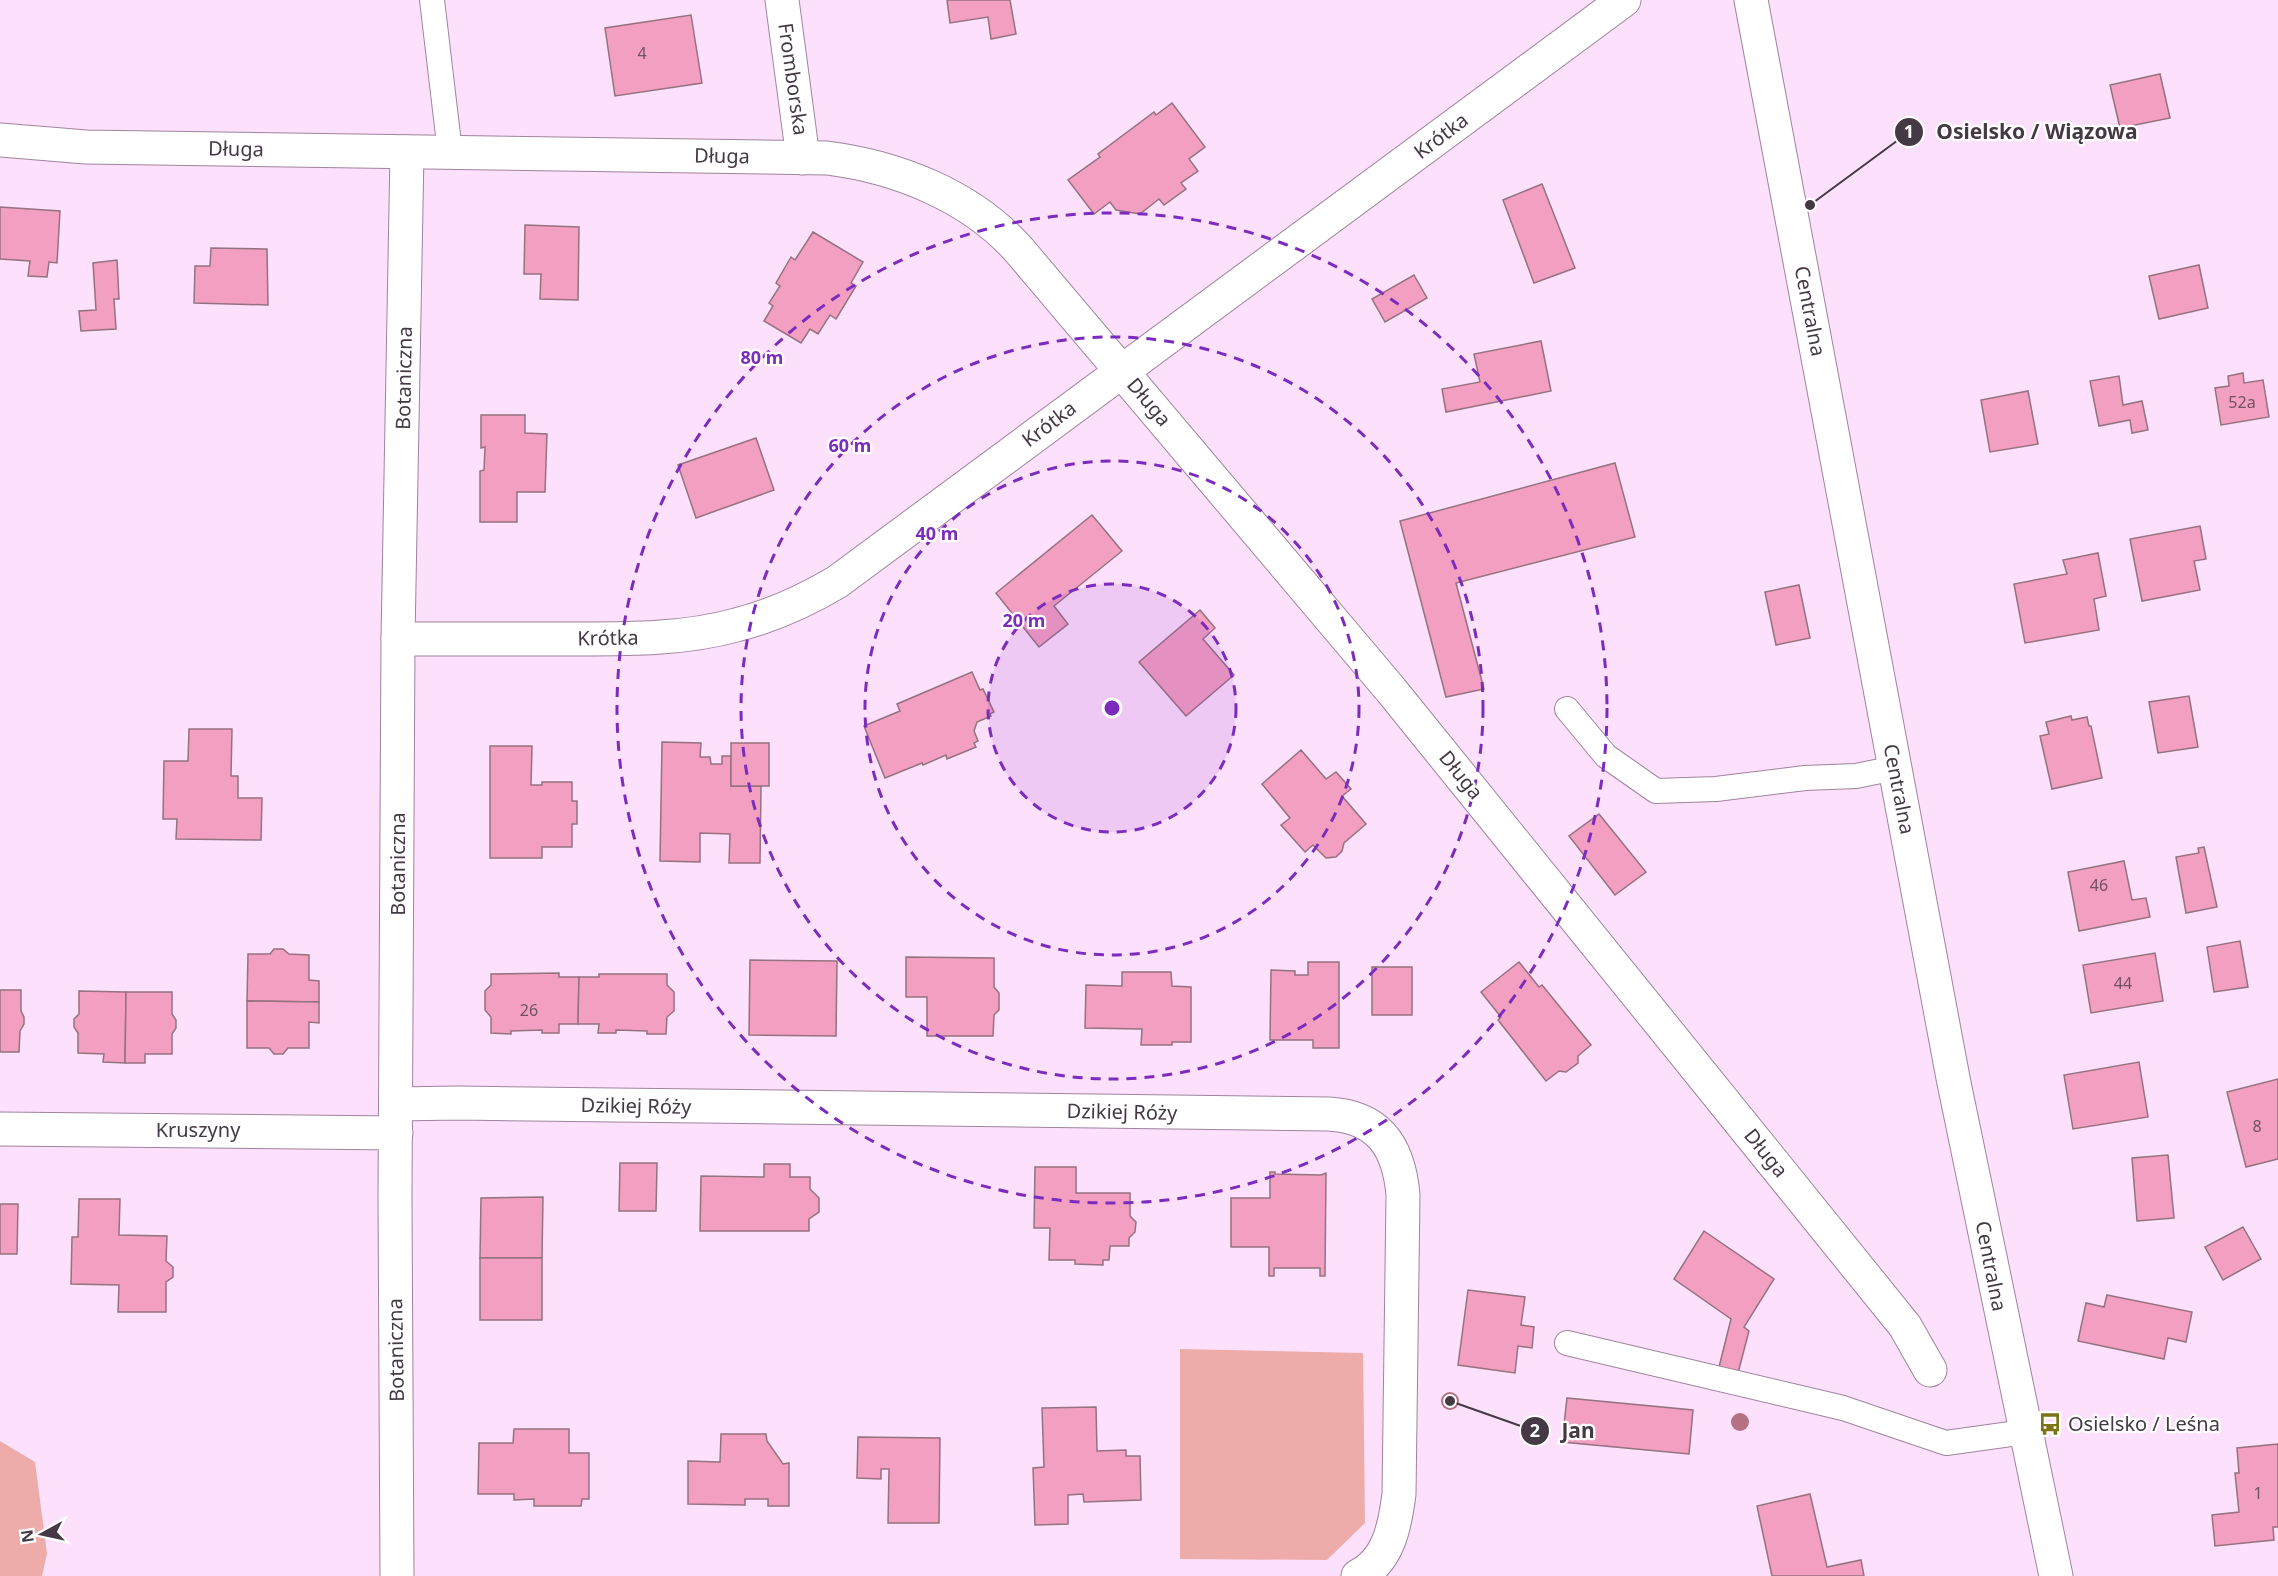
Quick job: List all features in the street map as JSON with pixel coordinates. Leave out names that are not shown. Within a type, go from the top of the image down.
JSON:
[{"type":"street","name":"Fromborska","points":[[782,0],[803,158]]},
{"type":"street","name":"Krótka","points":[[398,639],[621,639],[676,636],[760,619],[811,597],[837,582],[1624,0]]},
{"type":"street","name":"Centralna","points":[[1751,0],[1953,1078],[2056,1576]]},
{"type":"street","name":"Długa","points":[[0,140],[86,147],[803,158],[856,162],[885,170],[914,179],[968,208],[1016,247],[1391,690],[1664,1024],[1905,1326],[1930,1370]]},
{"type":"street","name":"Botaniczna","points":[[397,1576],[398,639],[407,152]]},
{"type":"street","name":"Dzikiej Róży","points":[[396,1118],[458,1103],[1329,1114],[1346,1115],[1358,1120],[1372,1127],[1394,1154],[1401,1171],[1403,1195],[1399,1494],[1395,1524],[1388,1544],[1367,1571],[1358,1576]]},
{"type":"street","name":"Kruszyny","points":[[0,1129],[396,1118]]},
{"type":"lane","points":[[432,0],[450,152]]},
{"type":"lane","points":[[1567,709],[1606,756],[1656,791],[1716,789],[1805,778],[1856,776],[1895,768]]},
{"type":"lane","points":[[1567,1343],[1843,1408],[1946,1443],[2025,1432]]},
{"type":"shaded area","points":[[1180,1349],[1363,1353],[1365,1523],[1327,1560],[1180,1559]]},
{"type":"shaded area","points":[[0,1441],[35,1462],[47,1554],[42,1576],[0,1576]]},
{"type":"building","points":[[947,0],[1010,0],[1016,34],[991,39],[988,17],[950,23]]},
{"type":"building","points":[[691,15],[702,83],[615,96],[605,28]]},
{"type":"building","points":[[2160,74],[2170,118],[2120,128],[2110,85]]},
{"type":"building","points":[[1172,103],[1205,147],[1189,159],[1198,171],[1181,183],[1186,189],[1164,205],[1159,199],[1140,214],[1116,210],[1110,202],[1094,214],[1068,180],[1100,157],[1098,154],[1154,112],[1156,115]]},
{"type":"building","points":[[1542,184],[1575,268],[1534,283],[1503,200]]},
{"type":"building","points":[[0,207],[60,211],[57,263],[49,262],[47,277],[28,276],[30,261],[0,259]]},
{"type":"building","points":[[525,225],[579,227],[578,300],[540,299],[541,274],[524,274]]},
{"type":"building","points":[[813,232],[863,262],[851,283],[856,286],[836,319],[830,315],[818,334],[810,329],[801,343],[764,321],[773,306],[769,303],[780,286],[776,283],[791,257],[795,260]]},
{"type":"building","points":[[211,248],[267,249],[268,305],[194,303],[195,266],[210,266]]},
{"type":"building","points":[[117,260],[119,299],[114,299],[116,329],[81,331],[79,311],[96,310],[93,263]]},
{"type":"building","points":[[2199,265],[2208,308],[2159,319],[2149,276]]},
{"type":"building","points":[[1414,275],[1427,298],[1385,322],[1372,299]]},
{"type":"building","points":[[1541,341],[1551,391],[1446,412],[1442,389],[1480,382],[1474,354]]},
{"type":"building","points":[[2243,373],[2244,383],[2263,380],[2269,417],[2221,425],[2215,388],[2229,386],[2228,376]]},
{"type":"building","points":[[2119,376],[2123,405],[2142,401],[2148,430],[2132,433],[2130,420],[2099,426],[2090,381]]},
{"type":"building","points":[[2028,391],[2038,444],[1990,452],[1981,400]]},
{"type":"building","points":[[481,415],[525,415],[525,433],[547,434],[545,492],[517,492],[517,522],[480,522],[480,471],[484,470],[485,447],[481,448]]},
{"type":"building","points":[[756,438],[774,490],[696,518],[678,465]]},
{"type":"building","points":[[1615,463],[1635,537],[1456,583],[1484,689],[1446,697],[1400,521]]},
{"type":"building","points":[[1092,515],[1122,551],[1054,606],[1068,624],[1039,647],[996,593]]},
{"type":"building","points":[[2200,526],[2206,559],[2194,561],[2200,590],[2142,601],[2130,539]]},
{"type":"building","points":[[2098,553],[2106,596],[2094,599],[2099,630],[2025,643],[2014,584],[2067,574],[2063,560]]},
{"type":"building","points":[[1799,585],[1810,638],[1776,645],[1765,592]]},
{"type":"building","points":[[1200,610],[1215,628],[1203,639],[1234,675],[1186,716],[1139,662]]},
{"type":"building","points":[[972,672],[994,712],[990,714],[991,716],[977,722],[974,731],[978,741],[974,743],[976,747],[947,759],[946,755],[923,765],[922,763],[885,778],[864,726],[900,711],[897,704]]},
{"type":"building","points":[[2189,696],[2198,747],[2158,753],[2149,702]]},
{"type":"building","points":[[2071,716],[2072,720],[2087,717],[2102,778],[2052,789],[2040,736],[2049,734],[2046,722]]},
{"type":"building","points":[[189,729],[232,729],[231,776],[238,776],[238,798],[262,798],[261,840],[176,839],[177,819],[163,819],[164,761],[188,761]]},
{"type":"building","points":[[662,742],[701,743],[700,757],[710,757],[711,764],[722,764],[722,756],[731,756],[731,786],[761,786],[760,863],[729,863],[730,834],[700,833],[700,862],[660,861]]},
{"type":"building","points":[[731,743],[769,743],[769,786],[731,786]]},
{"type":"building","points":[[490,746],[532,746],[531,785],[542,785],[542,782],[572,782],[572,801],[577,801],[577,824],[572,824],[572,847],[542,847],[542,858],[490,858]]},
{"type":"building","points":[[1301,750],[1326,779],[1336,772],[1351,789],[1342,796],[1366,824],[1344,843],[1342,851],[1336,857],[1326,858],[1313,845],[1305,852],[1281,825],[1290,818],[1262,784]]},
{"type":"building","points":[[1599,814],[1646,872],[1615,895],[1569,836]]},
{"type":"building","points":[[2204,847],[2217,907],[2186,913],[2176,857],[2199,853],[2198,848]]},
{"type":"building","points":[[2124,861],[2132,900],[2146,898],[2150,917],[2079,931],[2068,872]]},
{"type":"building","points":[[2240,941],[2248,987],[2214,992],[2207,947]]},
{"type":"building","points":[[274,949],[283,949],[289,954],[309,955],[309,980],[319,981],[319,1002],[247,1001],[248,954],[270,954]]},
{"type":"building","points":[[2155,953],[2163,1001],[2091,1013],[2083,965]]},
{"type":"building","points":[[906,957],[994,958],[994,987],[999,993],[999,1010],[994,1015],[993,1036],[927,1036],[927,997],[906,997]]},
{"type":"building","points":[[750,960],[837,961],[836,1036],[749,1035]]},
{"type":"building","points":[[1308,962],[1339,962],[1339,1048],[1313,1048],[1313,1040],[1270,1040],[1271,970],[1295,971],[1295,975],[1308,975]]},
{"type":"building","points":[[1519,962],[1539,987],[1542,985],[1591,1045],[1578,1056],[1578,1063],[1566,1072],[1559,1071],[1546,1081],[1498,1020],[1501,1017],[1481,992]]},
{"type":"building","points":[[1372,967],[1412,967],[1412,1015],[1372,1015]]},
{"type":"building","points":[[1122,972],[1171,972],[1172,986],[1191,987],[1191,1042],[1172,1042],[1172,1045],[1141,1045],[1142,1029],[1085,1028],[1086,985],[1122,986]]},
{"type":"building","points":[[559,973],[559,977],[579,977],[578,1024],[559,1024],[559,1033],[542,1033],[542,1030],[511,1031],[511,1034],[491,1033],[491,1017],[485,1010],[485,991],[491,985],[491,974]]},
{"type":"building","points":[[599,974],[667,974],[667,985],[674,992],[674,1011],[667,1017],[666,1034],[616,1030],[616,1033],[598,1033],[599,1024],[578,1024],[579,977],[599,977]]},
{"type":"building","points":[[0,990],[21,990],[21,1011],[24,1024],[20,1031],[19,1052],[0,1052]]},
{"type":"building","points":[[79,991],[126,992],[125,1063],[103,1062],[104,1054],[78,1053],[78,1033],[74,1027],[74,1019],[79,1014]]},
{"type":"building","points":[[126,992],[172,992],[172,1014],[176,1020],[176,1028],[172,1034],[172,1054],[145,1054],[145,1063],[125,1063]]},
{"type":"building","points":[[247,1001],[319,1002],[319,1023],[309,1022],[309,1048],[288,1048],[283,1054],[274,1054],[269,1048],[247,1048]]},
{"type":"building","points":[[2139,1062],[2148,1117],[2073,1129],[2064,1075]]},
{"type":"building","points":[[2278,1079],[2278,1159],[2246,1167],[2227,1092]]},
{"type":"building","points":[[2168,1155],[2174,1218],[2137,1221],[2132,1158]]},
{"type":"building","points":[[620,1163],[657,1163],[656,1211],[619,1211]]},
{"type":"building","points":[[764,1164],[790,1164],[790,1177],[810,1177],[810,1189],[819,1198],[819,1212],[809,1219],[809,1231],[700,1231],[701,1176],[764,1177]]},
{"type":"building","points":[[1035,1167],[1076,1167],[1076,1193],[1130,1193],[1130,1216],[1136,1222],[1135,1232],[1129,1238],[1129,1246],[1110,1246],[1109,1260],[1103,1260],[1103,1265],[1075,1264],[1075,1260],[1049,1260],[1050,1228],[1034,1228]]},
{"type":"building","points":[[1270,1172],[1321,1175],[1326,1173],[1325,1276],[1320,1276],[1320,1268],[1274,1268],[1274,1276],[1269,1276],[1269,1247],[1231,1247],[1231,1198],[1270,1198]]},
{"type":"building","points":[[543,1197],[542,1258],[480,1258],[481,1198]]},
{"type":"building","points":[[79,1199],[120,1199],[119,1235],[167,1236],[166,1261],[173,1267],[173,1277],[166,1282],[166,1312],[118,1312],[119,1285],[71,1284],[72,1237],[78,1237]]},
{"type":"building","points":[[0,1204],[18,1204],[17,1254],[0,1254]]},
{"type":"building","points":[[2243,1227],[2261,1259],[2223,1280],[2205,1247]]},
{"type":"building","points":[[1704,1231],[1774,1279],[1744,1327],[1749,1331],[1738,1373],[1719,1367],[1731,1319],[1674,1279]]},
{"type":"building","points":[[480,1258],[542,1258],[542,1320],[480,1320]]},
{"type":"building","points":[[1468,1290],[1525,1297],[1521,1325],[1534,1327],[1532,1348],[1518,1346],[1515,1373],[1458,1365]]},
{"type":"building","points":[[2107,1295],[2192,1312],[2186,1342],[2168,1338],[2164,1359],[2078,1341],[2086,1303],[2104,1307]]},
{"type":"building","points":[[1567,1398],[1693,1410],[1689,1454],[1562,1442]]},
{"type":"building","points":[[1096,1407],[1097,1451],[1126,1450],[1126,1456],[1140,1456],[1141,1500],[1084,1502],[1083,1494],[1068,1495],[1068,1524],[1035,1525],[1033,1468],[1044,1467],[1042,1408]]},
{"type":"building","points":[[514,1429],[569,1429],[569,1453],[589,1453],[589,1499],[582,1499],[581,1506],[534,1506],[534,1499],[514,1500],[514,1494],[478,1494],[479,1443],[513,1443]]},
{"type":"building","points":[[721,1434],[766,1434],[767,1441],[783,1464],[789,1463],[789,1506],[768,1506],[768,1499],[745,1499],[745,1505],[688,1504],[688,1461],[720,1462]]},
{"type":"building","points":[[858,1437],[940,1438],[939,1523],[888,1523],[889,1469],[881,1469],[881,1479],[857,1478]]},
{"type":"building","points":[[2278,1444],[2278,1527],[2273,1527],[2274,1540],[2215,1546],[2212,1515],[2239,1512],[2235,1473],[2239,1473],[2237,1448]]},
{"type":"building","points":[[1810,1494],[1827,1567],[1861,1560],[1864,1576],[1772,1576],[1757,1506]]},
{"type":"place","name":"Osielsko / Wiązowa","points":[[1810,205]]},
{"type":"place","name":"Jan","points":[[1450,1401]]},
{"type":"place","name":"Osielsko / Leśna","points":[[2050,1424]]}]
